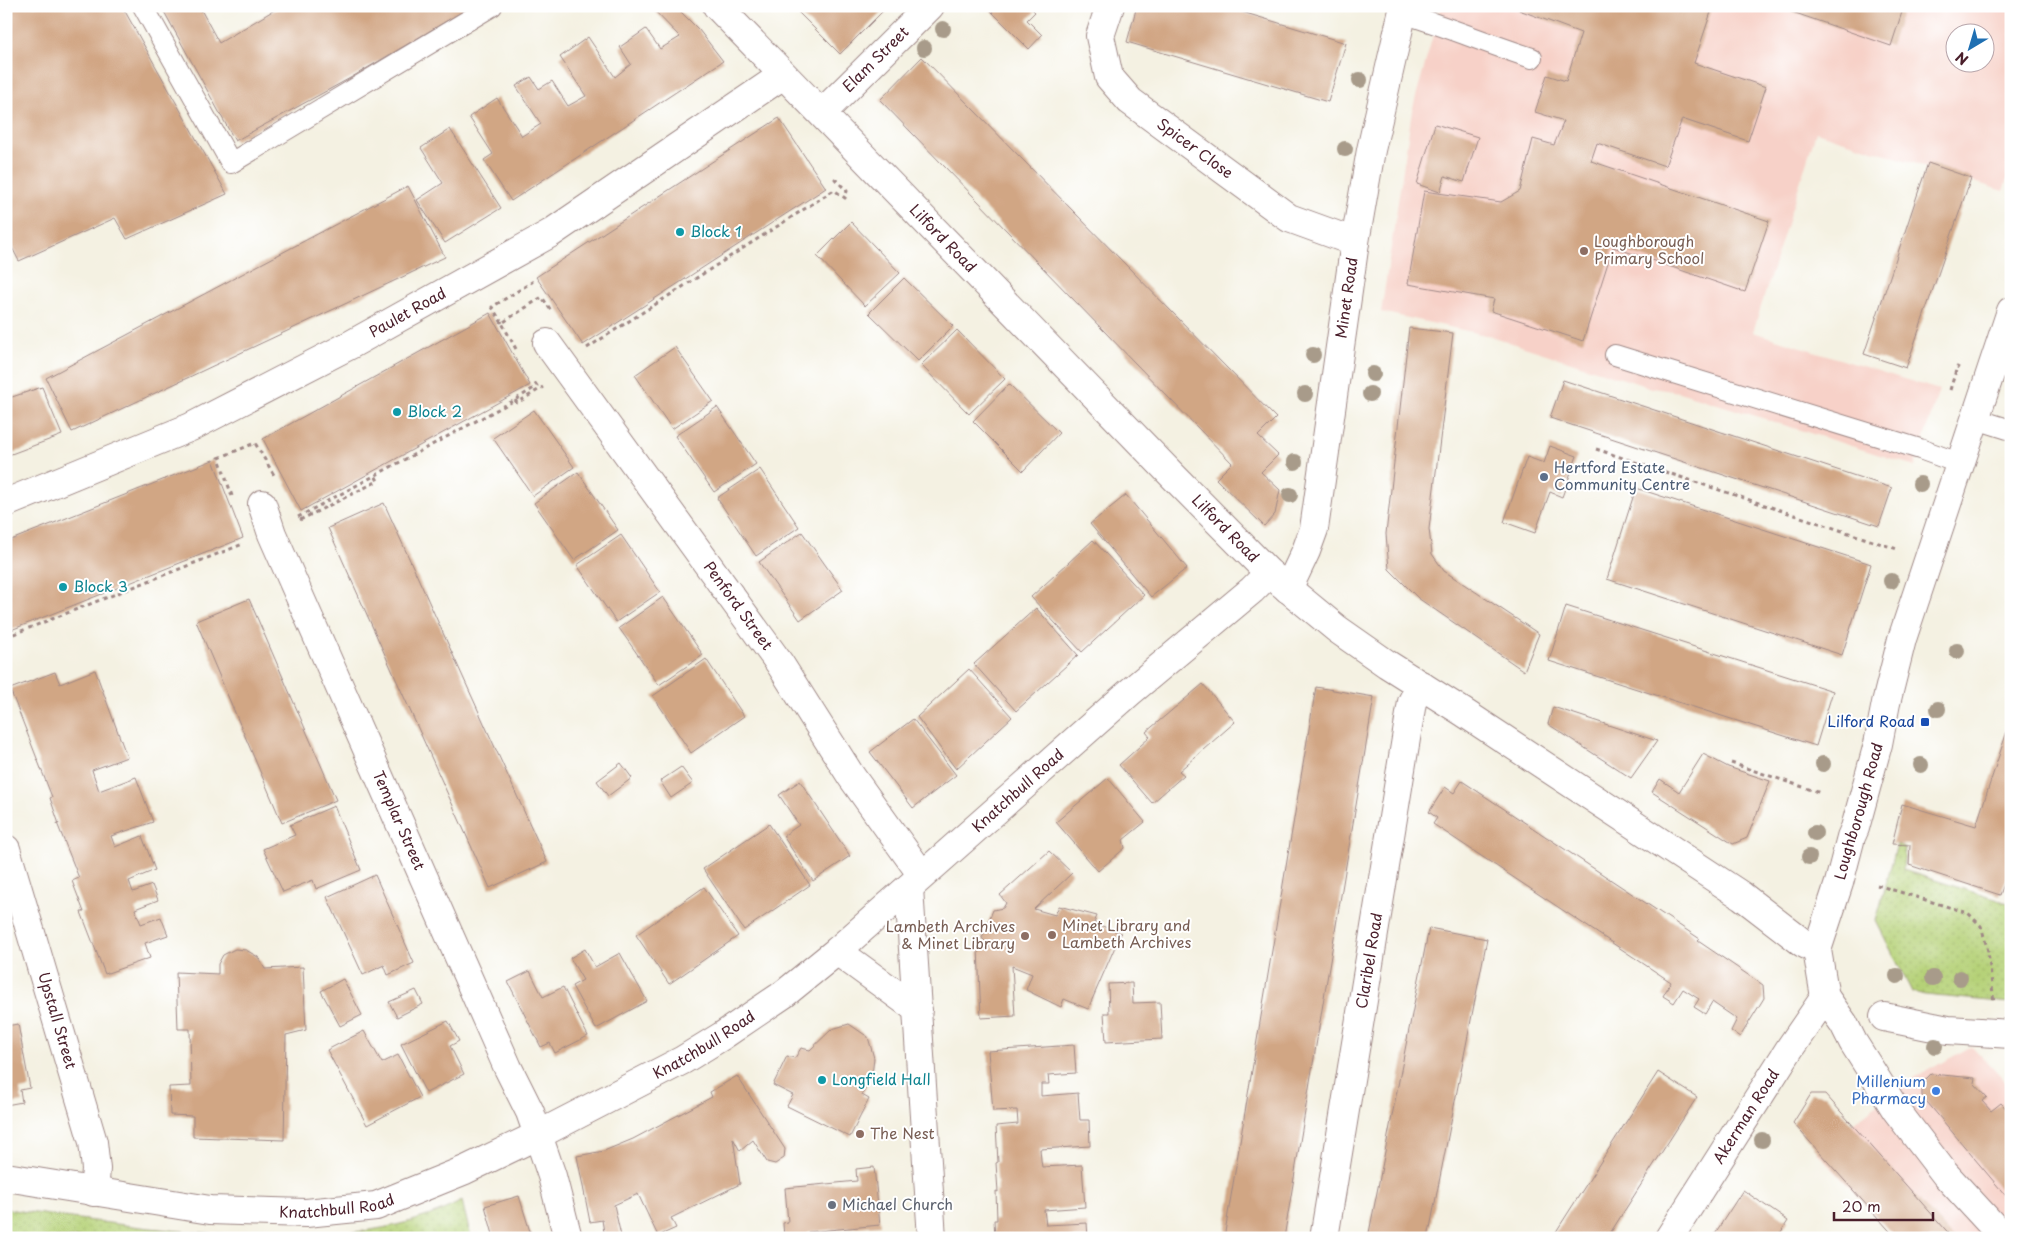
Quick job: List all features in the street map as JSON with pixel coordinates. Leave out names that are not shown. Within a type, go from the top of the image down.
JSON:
[{"type":"street","name":"Lilford Road","points":[[718,6],[1174,478],[1279,581],[1337,629],[1742,896],[1803,943],[1817,950]]},
{"type":"street","name":"Elam Street","points":[[822,113],[930,6]]},
{"type":"street","name":"Spicer Close","points":[[1110,6],[1100,36],[1109,77],[1130,100],[1289,218],[1355,242]]},
{"type":"street","name":"Minet Road","points":[[1279,581],[1306,551],[1314,529],[1355,242],[1372,150],[1403,10]]},
{"type":"street","name":"Paulet Road","points":[[6,503],[191,426],[350,345],[551,233],[783,75]]},
{"type":"street","name":"Loughborough Road","points":[[2004,1238],[1945,1174],[1896,1110],[1853,1042],[1844,1024],[1825,997],[1817,950],[1839,883],[1878,744],[1902,639],[2011,312]]},
{"type":"street","name":"Penford Street","points":[[547,343],[780,664],[915,882]]},
{"type":"street","name":"Templar Street","points":[[262,504],[260,538],[530,1112],[552,1176],[568,1238]]},
{"type":"street","name":"Knatchbull Road","points":[[6,1177],[210,1210],[306,1213],[376,1206],[465,1170],[683,1060],[784,994],[837,951],[1130,692],[1252,590],[1279,581]]},
{"type":"street","name":"Claribel Road","points":[[1324,1238],[1412,702],[1421,685]]},
{"type":"street","name":"Upstall Street","points":[[6,850],[93,1142],[96,1169],[94,1192]]},
{"type":"street","points":[[915,882],[918,1010],[932,1238]]},
{"type":"street","points":[[837,951],[918,1010]]},
{"type":"street","name":"Akerman Road","points":[[1669,1238],[1790,1048],[1825,997]]},
{"type":"street","points":[[1884,1017],[1948,1030],[2011,1034]]},
{"type":"lane","points":[[144,6],[231,163],[492,6]]},
{"type":"lane","points":[[1403,10],[1488,44],[1532,58]]},
{"type":"lane","points":[[1616,355],[1920,449],[1961,464]]},
{"type":"lane","points":[[1976,419],[2011,430]]},
{"type":"path","points":[[581,352],[834,190],[845,198],[847,191],[835,179]]},
{"type":"path","points":[[519,355],[502,323],[542,297],[553,313]]},
{"type":"path","points":[[294,509],[299,517],[375,474],[515,400],[537,386],[533,378]]},
{"type":"path","points":[[235,505],[219,458],[255,443],[275,476]]},
{"type":"path","points":[[1596,449],[1896,549]]},
{"type":"path","points":[[6,637],[260,538],[378,481],[375,474]]},
{"type":"path","points":[[1731,763],[1821,793]]},
{"type":"path","points":[[1877,885],[1968,913],[1981,926],[1988,951],[1994,1010]]},
{"type":"shaded area","name":"Loughborough Primary School","points":[[1441,6],[2011,6],[2011,168],[2003,191],[1816,132],[1753,332],[1939,390],[1915,466],[1679,392],[1652,388],[1490,336],[1381,312],[1412,111]]},
{"type":"shaded area","points":[[1972,1046],[2011,1088],[2011,1238],[1896,1238],[1816,1151],[1907,1082]]},
{"type":"green space","points":[[1897,844],[1905,848],[1903,870],[2011,904],[2011,1003],[1925,995],[1912,992],[1876,921]]},
{"type":"green space","points":[[462,1201],[471,1238],[6,1238],[6,1209],[175,1231],[301,1236],[348,1233],[395,1225],[418,1219]]},
{"type":"building","points":[[6,6],[122,6],[227,194],[127,239],[115,218],[19,261],[6,236]]},
{"type":"building","points":[[161,6],[199,6],[219,43],[281,6],[472,6],[352,77],[235,141]]},
{"type":"building","points":[[650,6],[675,6],[699,30],[723,61],[511,201],[484,160],[493,154],[469,117],[497,98],[522,136],[541,124],[516,86],[531,77],[539,89],[552,81],[568,106],[586,96],[560,57],[588,37],[615,77],[631,64],[620,47],[646,29],[660,49],[680,37]]},
{"type":"building","points":[[792,6],[888,6],[840,54]]},
{"type":"building","points":[[986,6],[1029,6],[1035,12],[1027,20],[1042,35],[1029,49]]},
{"type":"building","points":[[1137,6],[1222,6],[1346,43],[1328,102],[1127,42]]},
{"type":"building","points":[[1520,6],[1713,6],[1694,63],[1766,87],[1748,141],[1682,119],[1665,166],[1597,143],[1591,161],[1769,221],[1745,292],[1613,247],[1583,341],[1491,311],[1494,299],[1408,284],[1424,191],[1501,202],[1520,191],[1533,139],[1554,145],[1564,121],[1535,112],[1547,75],[1566,81],[1581,33],[1519,10]]},
{"type":"building","points":[[1775,6],[1904,6],[1891,46]]},
{"type":"building","points":[[922,57],[1276,418],[1258,436],[1278,455],[1261,472],[1280,490],[1275,514],[1264,526],[1216,479],[1232,463],[880,100]]},
{"type":"building","name":"Block 1","points":[[779,118],[826,188],[583,345],[536,277]]},
{"type":"building","points":[[1435,124],[1478,137],[1464,182],[1445,176],[1440,192],[1417,184]]},
{"type":"building","points":[[450,129],[501,208],[445,243],[417,200],[443,183],[421,148]]},
{"type":"building","points":[[1928,163],[1971,178],[1906,368],[1864,354]]},
{"type":"building","points":[[408,186],[445,257],[72,432],[46,378]]},
{"type":"building","points":[[851,222],[900,273],[865,306],[817,256]]},
{"type":"building","points":[[904,278],[953,326],[918,361],[869,313]]},
{"type":"building","name":"Block 2","points":[[490,313],[530,385],[301,511],[263,439]]},
{"type":"building","points":[[1409,328],[1453,333],[1429,529],[1432,554],[1444,571],[1539,634],[1524,671],[1418,598],[1389,569],[1386,534]]},
{"type":"building","points":[[957,330],[1005,379],[969,414],[921,365]]},
{"type":"building","points":[[675,347],[713,401],[672,429],[635,375]]},
{"type":"building","points":[[1563,380],[1892,488],[1879,526],[1550,418]]},
{"type":"building","points":[[1009,384],[1059,433],[1023,471],[973,421]]},
{"type":"building","points":[[42,387],[62,435],[6,456],[6,399]]},
{"type":"building","points":[[717,407],[756,464],[714,492],[675,436]]},
{"type":"building","points":[[534,410],[574,467],[533,496],[493,438]]},
{"type":"building","name":"Hertford Estate Community Centre","points":[[1550,446],[1577,456],[1562,497],[1550,492],[1535,533],[1504,522],[1527,457],[1544,463]]},
{"type":"building","name":"Block 3","points":[[213,460],[243,538],[6,632],[6,542]]},
{"type":"building","points":[[760,469],[799,527],[756,556],[717,498]]},
{"type":"building","points":[[578,472],[618,530],[574,560],[534,503]]},
{"type":"building","points":[[1636,488],[1871,564],[1842,655],[1607,579]]},
{"type":"building","points":[[1126,495],[1187,568],[1151,597],[1090,524]]},
{"type":"building","points":[[384,503],[547,862],[490,888],[328,528]]},
{"type":"building","points":[[802,532],[843,590],[800,620],[759,562]]},
{"type":"building","points":[[621,535],[660,592],[616,622],[577,565]]},
{"type":"building","points":[[1093,540],[1144,595],[1082,652],[1031,597]]},
{"type":"building","points":[[663,597],[703,655],[659,685],[619,628]]},
{"type":"building","points":[[249,599],[336,800],[282,823],[196,621]]},
{"type":"building","points":[[1566,606],[1833,691],[1816,746],[1549,661]]},
{"type":"building","points":[[1036,608],[1078,655],[1016,711],[974,664]]},
{"type":"building","points":[[706,659],[744,716],[691,753],[653,696]]},
{"type":"building","points":[[969,669],[1012,717],[956,769],[917,717]]},
{"type":"building","points":[[95,670],[127,757],[92,770],[99,791],[136,777],[153,822],[111,836],[115,847],[142,836],[155,870],[129,881],[133,892],[152,885],[158,900],[135,909],[141,924],[161,917],[168,935],[145,943],[150,958],[105,974],[81,912],[84,912],[72,881],[79,878],[57,823],[59,824],[50,798],[52,797],[10,689],[55,672],[60,684]]},
{"type":"building","points":[[1203,684],[1235,722],[1179,771],[1184,775],[1152,803],[1119,765],[1150,737],[1146,732]]},
{"type":"building","points":[[1316,687],[1374,697],[1284,1238],[1224,1238]]},
{"type":"building","points":[[1553,707],[1657,741],[1631,778],[1548,724]]},
{"type":"building","points":[[913,719],[956,775],[913,808],[870,752]]},
{"type":"building","points":[[2011,719],[2011,865],[2000,895],[1909,865],[1910,845],[1892,844],[1902,804],[1976,826]]},
{"type":"building","points":[[1703,754],[1728,767],[1770,781],[1747,838],[1733,844],[1652,792],[1660,779],[1679,792]]},
{"type":"building","points":[[621,763],[632,778],[608,796],[597,781]]},
{"type":"building","points":[[681,767],[693,783],[671,798],[660,781]]},
{"type":"building","points":[[1108,778],[1145,822],[1123,840],[1125,848],[1098,871],[1056,822]]},
{"type":"building","points":[[800,781],[850,856],[813,881],[783,836],[799,825],[779,795]]},
{"type":"building","points":[[1462,781],[1700,939],[1698,941],[1763,985],[1764,998],[1740,1037],[1731,1031],[1737,1019],[1712,1002],[1705,1014],[1694,1007],[1699,999],[1683,989],[1674,1003],[1663,996],[1671,982],[1433,824],[1437,818],[1429,812],[1445,787],[1454,793]]},
{"type":"building","points":[[334,806],[361,870],[316,889],[313,880],[283,892],[263,849],[295,835],[290,825]]},
{"type":"building","points":[[769,824],[810,885],[744,930],[703,869]]},
{"type":"building","name":"Minet Library and Lambeth Archives","points":[[1049,851],[1072,873],[1034,909],[1055,915],[1059,906],[1097,916],[1094,923],[1121,933],[1088,1009],[1064,999],[1061,1007],[1026,990],[1032,974],[1012,966],[1015,1016],[981,1018],[978,948],[990,947],[982,938],[993,910],[1003,908],[1006,903],[1000,895]]},
{"type":"building","points":[[375,875],[414,963],[388,975],[384,965],[363,975],[327,897]]},
{"type":"building","points":[[704,887],[738,936],[669,984],[636,935]]},
{"type":"building","points":[[1429,928],[1487,939],[1428,1238],[1368,1238]]},
{"type":"building","points":[[235,949],[246,950],[258,957],[265,969],[303,967],[306,1030],[286,1035],[284,1140],[193,1137],[193,1116],[170,1115],[169,1087],[191,1086],[190,1029],[178,1029],[176,972],[218,974],[218,964],[223,955]]},
{"type":"building","points":[[585,949],[595,967],[620,953],[647,1001],[596,1029],[572,986],[583,980],[570,958]]},
{"type":"building","points":[[530,971],[543,997],[563,987],[588,1036],[555,1053],[550,1043],[541,1047],[508,982]]},
{"type":"building","points":[[343,979],[362,1015],[340,1026],[321,991]]},
{"type":"building","points":[[1132,983],[1133,1003],[1160,1002],[1162,1039],[1106,1042],[1104,1013],[1109,1013],[1108,984]]},
{"type":"building","points":[[416,990],[423,1004],[397,1017],[389,1002]]},
{"type":"building","points":[[448,1021],[459,1041],[450,1046],[464,1074],[426,1093],[401,1044]]},
{"type":"building","points":[[18,1024],[30,1088],[20,1090],[22,1102],[6,1105],[6,1026]]},
{"type":"building","name":"Longfield Hall","points":[[849,1024],[868,1037],[874,1058],[872,1075],[862,1095],[869,1099],[850,1137],[787,1106],[793,1095],[773,1085],[787,1056],[795,1058],[801,1048],[810,1050],[832,1029]]},
{"type":"building","points":[[364,1031],[382,1063],[398,1055],[420,1097],[367,1125],[327,1050]]},
{"type":"building","points":[[1074,1045],[1076,1073],[1048,1075],[1049,1084],[1041,1084],[1041,1096],[1078,1093],[1080,1120],[1089,1120],[1090,1146],[1040,1149],[1042,1167],[1082,1165],[1085,1207],[1044,1210],[1046,1225],[1087,1223],[1088,1238],[995,1238],[994,1220],[997,1220],[996,1191],[998,1192],[996,1126],[1018,1124],[1017,1110],[993,1111],[988,1051]]},
{"type":"building","points":[[1658,1072],[1697,1097],[1607,1238],[1552,1238]]},
{"type":"building","points":[[1931,1074],[1975,1078],[1974,1083],[1987,1097],[1982,1101],[1991,1111],[2001,1103],[2011,1114],[2011,1202],[1922,1096],[1922,1083]]},
{"type":"building","points":[[737,1076],[785,1149],[784,1158],[775,1164],[767,1162],[753,1140],[740,1151],[733,1138],[740,1184],[671,1218],[676,1228],[658,1236],[638,1194],[614,1205],[621,1236],[605,1238],[602,1220],[590,1222],[577,1156],[604,1151],[633,1139],[712,1097],[710,1092]]},
{"type":"building","points":[[1811,1094],[1825,1094],[1953,1238],[1896,1238],[1793,1123]]},
{"type":"building","name":"Michael Church","points":[[874,1167],[880,1225],[808,1232],[808,1238],[784,1238],[783,1223],[788,1222],[785,1188],[857,1181],[856,1169]]},
{"type":"building","points":[[1743,1190],[1788,1221],[1777,1238],[1712,1238]]},
{"type":"building","points":[[519,1196],[532,1238],[494,1238],[485,1206]]},
{"type":"place","name":"Block 1","points":[[680,232]]},
{"type":"place","name":"Loughborough Primary School","points":[[1584,251]]},
{"type":"place","name":"Block 2","points":[[397,412]]},
{"type":"place","name":"Hertford Estate Community Centre","points":[[1544,477]]},
{"type":"place","name":"Block 3","points":[[63,587]]},
{"type":"place","name":"Lilford Road","points":[[1925,722]]},
{"type":"place","name":"Minet Library and Lambeth Archives","points":[[1052,935]]},
{"type":"place","name":"Lambeth Archives & Minet Library","points":[[1025,936]]},
{"type":"place","name":"Longfield Hall","points":[[822,1080]]},
{"type":"place","name":"Millenium Pharmacy","points":[[1936,1091]]},
{"type":"place","name":"The Nest","points":[[860,1134]]},
{"type":"place","name":"Michael Church","points":[[832,1205]]}]
